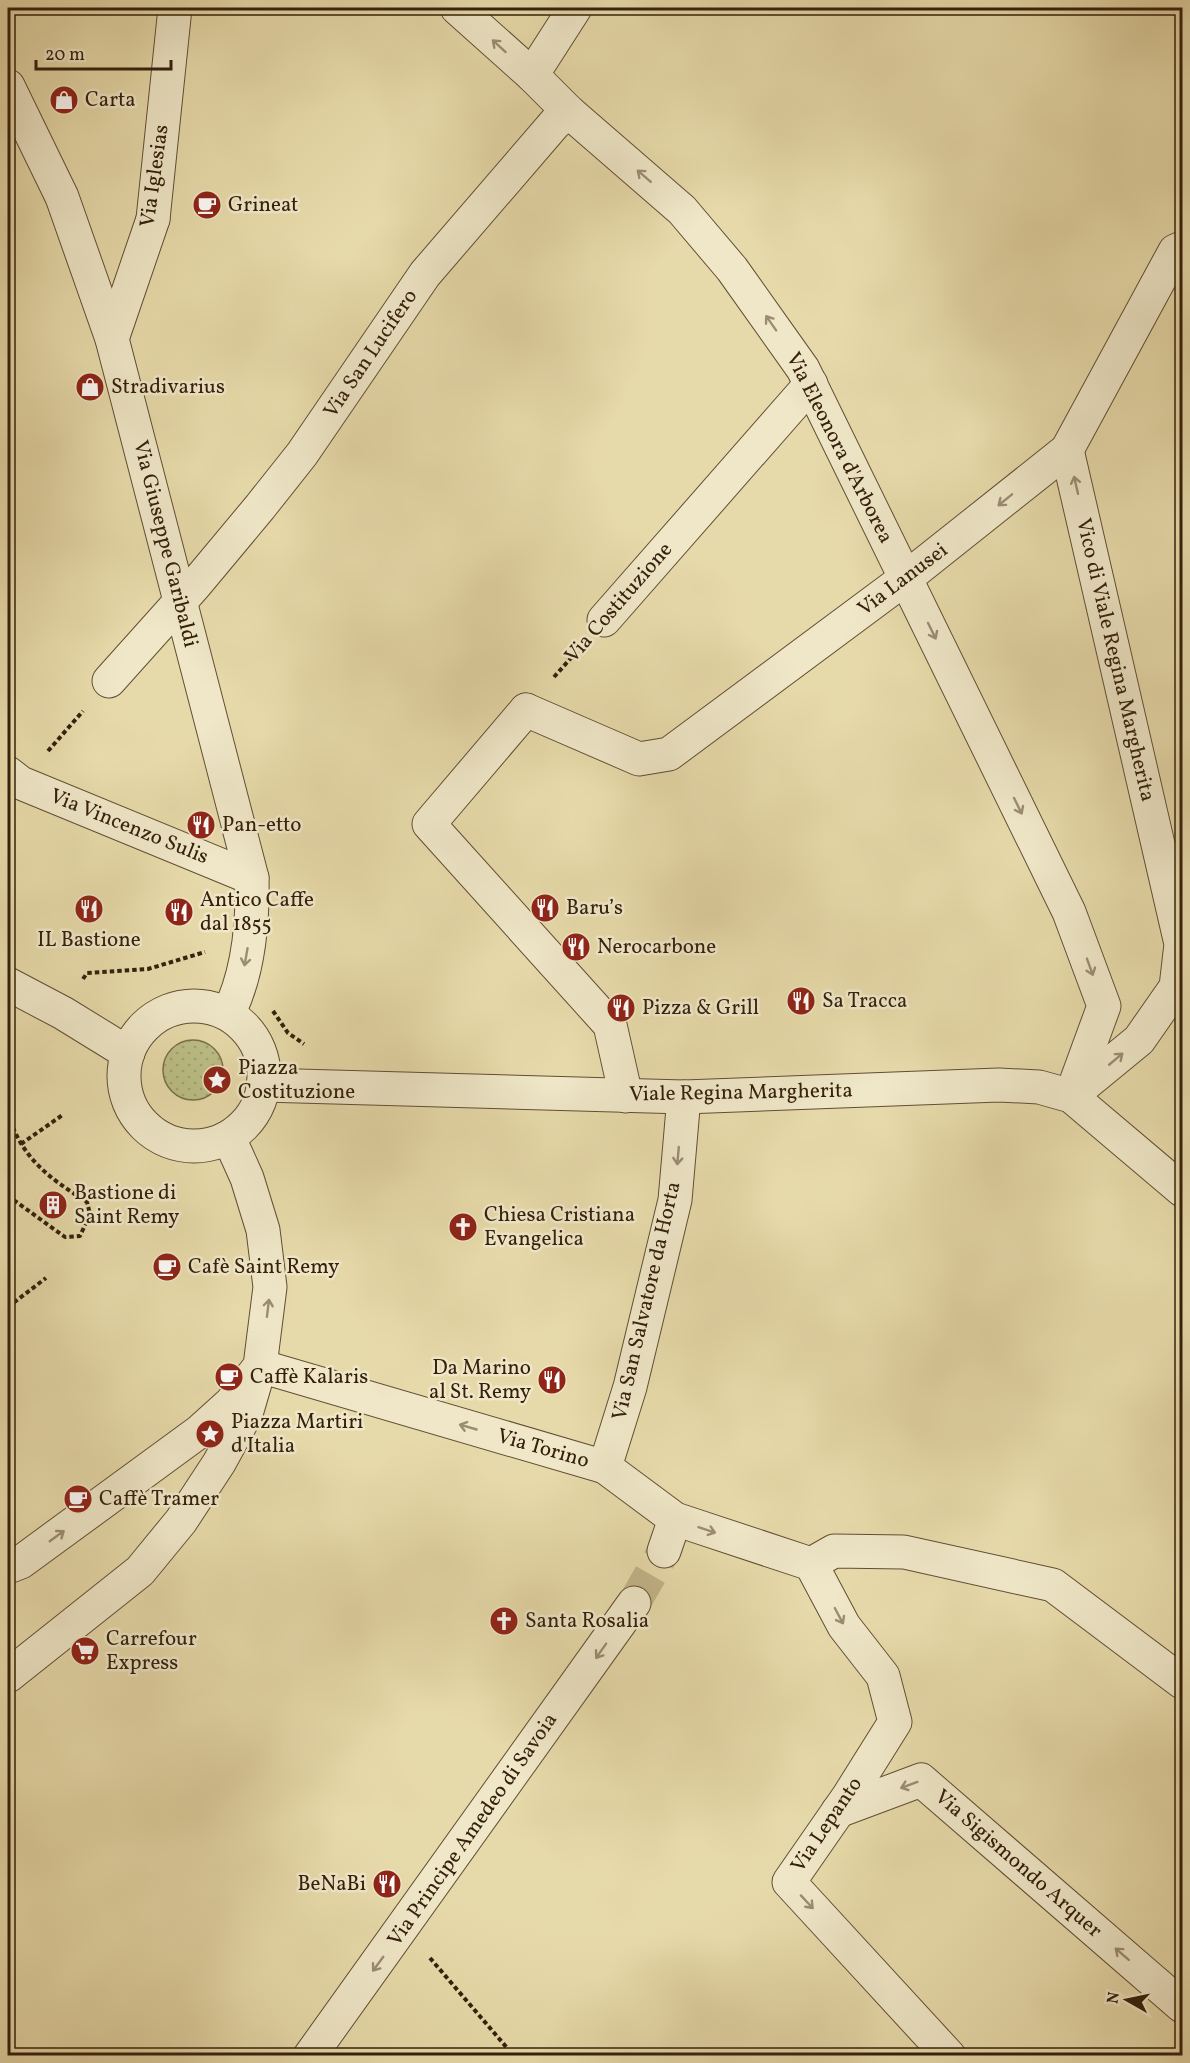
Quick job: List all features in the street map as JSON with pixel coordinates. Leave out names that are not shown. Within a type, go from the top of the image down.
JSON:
[{"type":"street","name":"Via Iglesias","points":[[112,339],[153,219],[176,8]]},
{"type":"street","name":"Via Eleonora d'Arborea","points":[[457,8],[532,75],[569,112],[682,210],[732,269],[803,369],[1070,912],[1104,1006],[1071,1096]]},
{"type":"street","points":[[532,75],[575,8]]},
{"type":"street","name":"Via Giuseppe Garibaldi","points":[[8,86],[62,197],[112,339],[252,878],[253,912],[246,957],[239,992],[228,1014]]},
{"type":"street","name":"Via San Lucifero","points":[[109,681],[179,602],[302,454],[425,274],[555,123],[569,112]]},
{"type":"street","name":"Via Lanusei","points":[[526,710],[639,759],[669,754],[906,578],[1067,450],[1175,251],[1182,248]]},
{"type":"street","name":"Via Costituzione","points":[[604,620],[811,384]]},
{"type":"street","name":"Vico di Viale Regina Margherita","points":[[1067,450],[1181,944],[1176,987],[1139,1040],[1071,1096]]},
{"type":"street","points":[[526,710],[429,824],[610,1024],[626,1096]]},
{"type":"street","name":"Via Vincenzo Sulis","points":[[14,778],[252,878]]},
{"type":"street","points":[[8,984],[128,1053]]},
{"type":"street","points":[[181,1007],[206,1007],[228,1014],[252,1035],[260,1050],[265,1074],[261,1097],[250,1119],[229,1138],[200,1147],[183,1146],[152,1133],[137,1117],[127,1097],[124,1067],[128,1053],[144,1028],[168,1011],[181,1007]]},
{"type":"street","name":"Viale Regina Margherita","points":[[263,1085],[684,1097],[999,1085],[1039,1087],[1071,1096],[1182,1190]]},
{"type":"street","name":"Via San Salvatore da Horta","points":[[605,1467],[630,1387],[675,1200],[684,1097]]},
{"type":"street","points":[[8,1676],[140,1571],[181,1521],[219,1463],[246,1414],[260,1366],[270,1287],[263,1230],[247,1178],[229,1138]]},
{"type":"street","points":[[8,1567],[30,1555],[200,1431],[231,1403],[260,1366]]},
{"type":"street","name":"Via Torino","points":[[260,1366],[605,1467],[675,1520],[811,1564]]},
{"type":"street","points":[[664,1551],[675,1520]]},
{"type":"street","points":[[811,1564],[834,1551],[904,1552],[1053,1585],[1182,1682]]},
{"type":"street","name":"Via Lepanto","points":[[811,1564],[844,1626],[883,1676],[895,1722],[789,1882],[949,2055]]},
{"type":"street","name":"Via Principe Amedeo di Savoia","points":[[310,2055],[405,1928],[634,1603]]},
{"type":"street","name":"Via Sigismondo Arquer","points":[[838,1811],[921,1780],[1182,2006]]},
{"type":"path","name":"Via Costituzione","points":[[526,710],[604,620]]},
{"type":"path","points":[[14,778],[109,681]]},
{"type":"path","points":[[8,1113],[21,1144],[33,1163],[87,1202],[90,1214],[80,1236],[65,1237],[8,1196]]},
{"type":"path","points":[[21,1144],[64,1114]]},
{"type":"path","points":[[8,1307],[46,1278]]},
{"type":"path","points":[[405,1928],[514,2055]]},
{"type":"green space","points":[[187,1040],[199,1040],[210,1045],[218,1053],[223,1070],[221,1082],[210,1095],[199,1100],[187,1100],[176,1095],[168,1087],[163,1076],[163,1064],[168,1053],[176,1045]]},
{"type":"tunnel","points":[[634,1603],[664,1551]]},
{"type":"place","name":"Carta","points":[[64,100]]},
{"type":"place","name":"Grineat","points":[[207,205]]},
{"type":"place","name":"Stradivarius","points":[[90,387]]},
{"type":"place","name":"Pan-etto","points":[[201,825]]},
{"type":"place","name":"Baru’s","points":[[545,908]]},
{"type":"place","name":"IL Bastione","points":[[89,909]]},
{"type":"place","name":"Antico Caffe dal 1855","points":[[179,912]]},
{"type":"place","name":"Nerocarbone","points":[[576,947]]},
{"type":"place","name":"Sa Tracca","points":[[801,1001]]},
{"type":"place","name":"Pizza & Grill","points":[[621,1008]]},
{"type":"place","name":"Piazza Costituzione","points":[[217,1080]]},
{"type":"place","name":"Bastione di Saint Remy","points":[[53,1205]]},
{"type":"place","name":"Chiesa Cristiana Evangelica","points":[[463,1227]]},
{"type":"place","name":"Cafè Saint Remy","points":[[167,1267]]},
{"type":"place","name":"Caffè Kalaris","points":[[229,1377]]},
{"type":"place","name":"Da Marino al St. Remy","points":[[552,1380]]},
{"type":"place","name":"Piazza Martiri d'Italia","points":[[210,1434]]},
{"type":"place","name":"Caffè Tramer","points":[[78,1499]]},
{"type":"place","name":"Santa Rosalia","points":[[504,1621]]},
{"type":"place","name":"Carrefour Express","points":[[85,1651]]},
{"type":"place","name":"BeNaBi","points":[[387,1884]]}]
